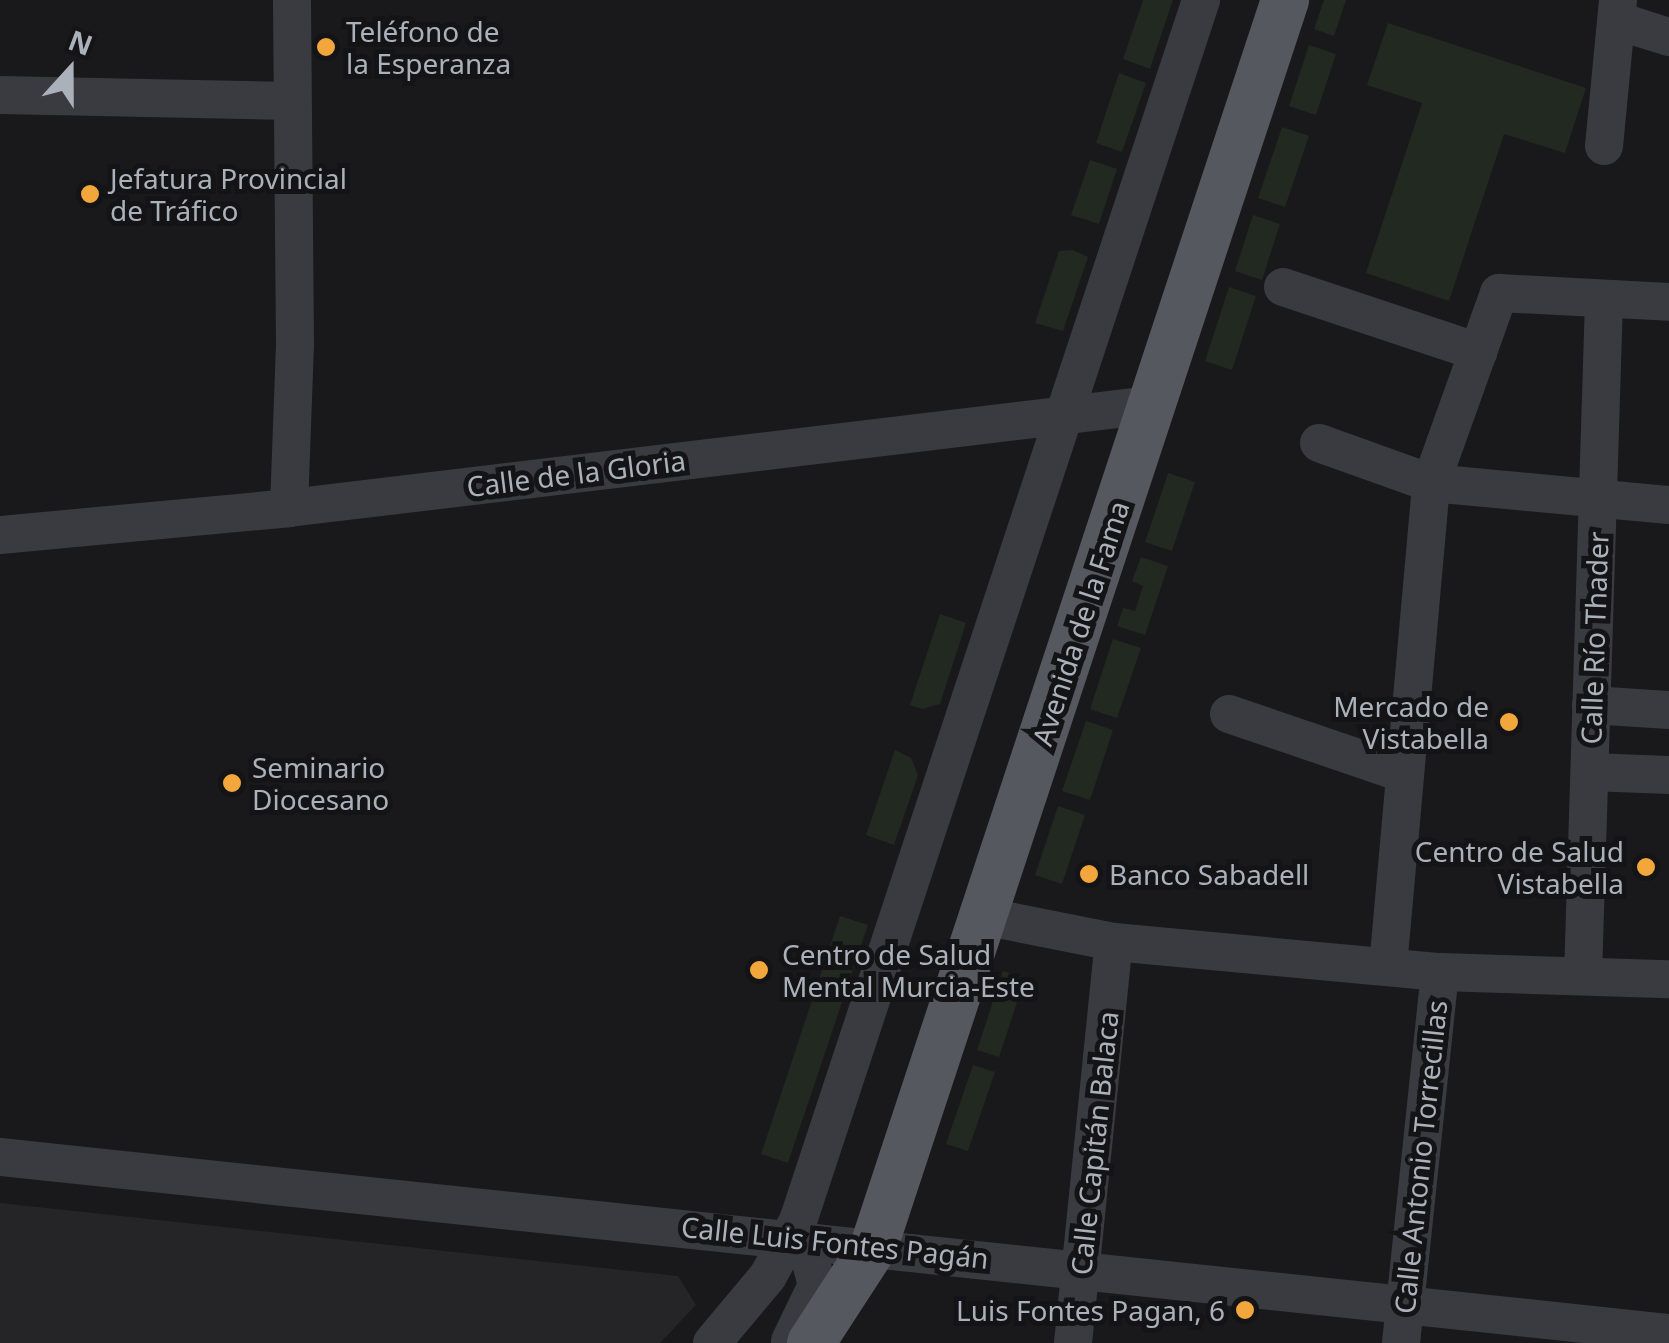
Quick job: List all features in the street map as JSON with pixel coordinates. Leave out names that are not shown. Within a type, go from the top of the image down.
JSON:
[{"type":"main road","name":"Avenida de la Fama","points":[[811,1343],[874,1246],[1285,0]]},
{"type":"street","points":[[288,508],[295,345],[292,0]]},
{"type":"street","points":[[712,1343],[792,1237],[1201,0]]},
{"type":"street","points":[[1604,146],[1620,11],[1669,37]]},
{"type":"street","points":[[0,95],[292,101]]},
{"type":"street","points":[[1283,287],[1478,352]]},
{"type":"street","points":[[1388,967],[1431,483],[1499,293],[1669,302]]},
{"type":"street","name":"Calle Río Thader","points":[[1583,976],[1604,299]]},
{"type":"street","name":"Calle de la Gloria","points":[[0,535],[288,508],[1152,405]]},
{"type":"street","points":[[1318,443],[1431,483],[1598,502],[1669,505]]},
{"type":"street","points":[[1592,706],[1669,710]]},
{"type":"street","points":[[1229,714],[1405,774]]},
{"type":"street","points":[[1590,772],[1669,774]]},
{"type":"street","points":[[983,916],[1114,942],[1440,972],[1669,979]]},
{"type":"street","name":"Calle Capitán Balaca","points":[[1073,1343],[1114,942]]},
{"type":"street","name":"Calle Antonio Torrecillas","points":[[1401,1343],[1440,972]]},
{"type":"street","name":"Calle Luis Fontes Pagán","points":[[0,1157],[792,1237],[1669,1333]]},
{"type":"street","points":[[789,1343],[818,1285],[813,1262],[792,1237]]},
{"type":"shaded area","points":[[1143,0],[1173,0],[1150,69],[1123,59]]},
{"type":"shaded area","points":[[1324,0],[1346,0],[1334,36],[1314,29]]},
{"type":"shaded area","points":[[1388,23],[1586,88],[1565,153],[1504,134],[1449,301],[1366,273],[1422,103],[1367,85]]},
{"type":"shaded area","points":[[1309,45],[1336,54],[1316,115],[1289,106]]},
{"type":"shaded area","points":[[1119,73],[1146,83],[1122,152],[1096,143]]},
{"type":"shaded area","points":[[1282,127],[1309,136],[1285,207],[1258,198]]},
{"type":"shaded area","points":[[1090,160],[1117,169],[1099,224],[1071,215]]},
{"type":"shaded area","points":[[1253,215],[1280,224],[1262,280],[1235,271]]},
{"type":"shaded area","points":[[1073,250],[1088,257],[1063,331],[1035,323],[1059,251]]},
{"type":"shaded area","points":[[1229,287],[1256,296],[1232,370],[1205,361]]},
{"type":"shaded area","points":[[1168,473],[1195,482],[1172,551],[1145,542]]},
{"type":"shaded area","points":[[1141,557],[1168,566],[1145,635],[1117,626],[1123,608],[1135,611],[1143,586],[1132,581]]},
{"type":"shaded area","points":[[940,614],[966,623],[940,704],[922,709],[910,705]]},
{"type":"shaded area","points":[[1113,639],[1141,648],[1117,718],[1090,709]]},
{"type":"shaded area","points":[[1086,721],[1113,730],[1090,800],[1062,791]]},
{"type":"shaded area","points":[[895,750],[911,758],[918,775],[894,845],[866,835]]},
{"type":"shaded area","points":[[1058,806],[1085,815],[1062,884],[1035,875]]},
{"type":"shaded area","points":[[840,916],[868,925],[788,1163],[761,1154]]},
{"type":"shaded area","points":[[1003,971],[1025,978],[999,1057],[977,1050]]},
{"type":"shaded area","points":[[973,1065],[995,1072],[968,1151],[946,1144]]},
{"type":"shaded area","points":[[0,1203],[678,1276],[696,1305],[660,1343],[0,1343]]},
{"type":"place","name":"Teléfono de la Esperanza","points":[[326,47]]},
{"type":"place","name":"Jefatura Provincial de Tráfico","points":[[90,194]]},
{"type":"place","name":"Mercado de Vistabella","points":[[1509,722]]},
{"type":"place","name":"Seminario Diocesano","points":[[232,783]]},
{"type":"place","name":"Centro de Salud Vistabella","points":[[1646,867]]},
{"type":"place","name":"Banco Sabadell","points":[[1089,874]]},
{"type":"place","name":"Centro de Salud Mental Murcia-Este","points":[[759,970]]},
{"type":"place","name":"Luis Fontes Pagan, 6","points":[[1245,1310]]}]
